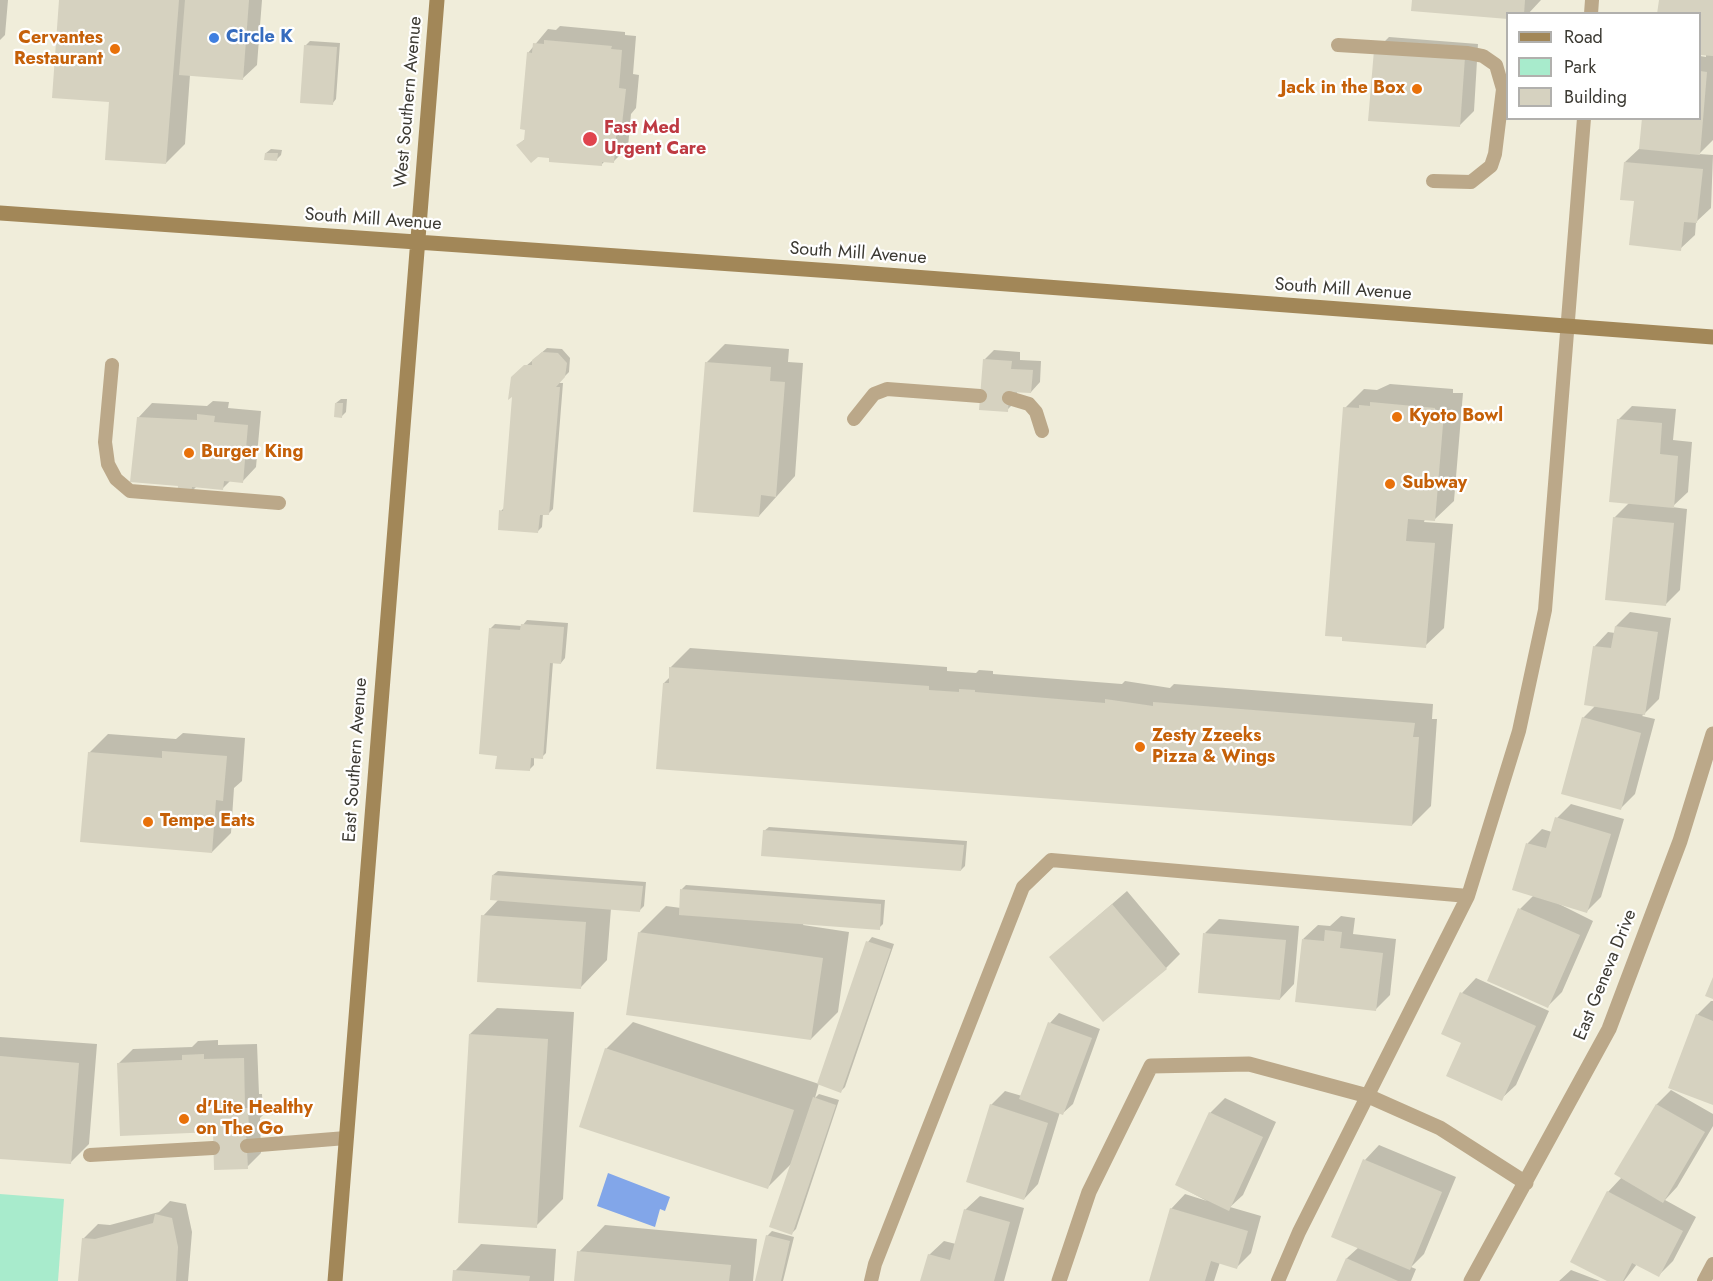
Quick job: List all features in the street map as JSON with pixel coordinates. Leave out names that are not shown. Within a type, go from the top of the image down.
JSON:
[{"type":"main road","name":"West Southern Avenue","points":[[417,242],[437,0]]},
{"type":"main road","name":"South Mill Avenue","points":[[0,213],[1713,337]]},
{"type":"main road","name":"East Southern Avenue","points":[[335,1281],[417,242]]},
{"type":"street","name":"East Geneva Drive","points":[[1471,1281],[1609,1029],[1680,842],[1713,734]]},
{"type":"street","points":[[1059,1281],[1089,1192],[1150,1066],[1249,1064],[1368,1096],[1440,1128],[1526,1183]]},
{"type":"lane","points":[[1338,45],[1468,54],[1483,57],[1496,65],[1503,89],[1496,154],[1491,166],[1471,182],[1433,181]]},
{"type":"lane","points":[[1278,1281],[1299,1232],[1468,896],[1519,731],[1545,610],[1584,120]]},
{"type":"lane","points":[[112,365],[105,442],[108,464],[116,479],[130,491],[279,503]]},
{"type":"lane","points":[[854,419],[874,394],[887,389],[980,396]]},
{"type":"lane","points":[[1009,398],[1029,405],[1036,412],[1042,431]]},
{"type":"lane","points":[[871,1281],[1023,887],[1051,860],[1468,896]]},
{"type":"lane","points":[[247,1146],[346,1138]]},
{"type":"lane","points":[[90,1155],[213,1148]]},
{"type":"lane","points":[[1704,1281],[1713,1264]]},
{"type":"green space","points":[[0,1194],[64,1199],[58,1281],[0,1281]]},
{"type":"water","points":[[608,1173],[670,1197],[665,1211],[660,1209],[655,1227],[597,1206]]},
{"type":"building","name":"Cervantes Restaurant","points":[[59,0],[179,0],[166,164],[105,160],[109,102],[52,98]]},
{"type":"building","name":"Circle K","points":[[185,0],[249,0],[243,80],[179,75]]},
{"type":"building","points":[[1412,0],[1525,0],[1524,12],[1506,12],[1506,19],[1411,11]]},
{"type":"building","points":[[1659,0],[1713,0],[1713,56],[1701,55],[1701,12],[1657,12]]},
{"type":"building","points":[[544,40],[612,46],[611,49],[622,50],[619,88],[626,89],[622,124],[617,124],[614,163],[602,162],[602,166],[549,162],[549,158],[538,157],[531,163],[516,145],[524,140],[525,130],[520,129],[527,52],[532,53],[533,43],[544,44]]},
{"type":"building","name":"Circle K","points":[[304,45],[337,47],[333,105],[300,103]]},
{"type":"building","name":"Jack in the Box","points":[[1374,50],[1465,57],[1460,127],[1368,121]]},
{"type":"building","points":[[1701,71],[1707,72],[1700,155],[1639,149],[1642,120],[1701,120]]},
{"type":"building","points":[[265,153],[278,153],[277,161],[264,160]]},
{"type":"building","points":[[1624,162],[1703,169],[1697,223],[1684,222],[1681,251],[1629,245],[1634,201],[1620,200]]},
{"type":"building","points":[[542,352],[558,353],[567,363],[565,377],[556,387],[560,387],[549,515],[540,515],[538,533],[498,530],[499,510],[503,511],[512,397],[508,400],[511,377],[524,365],[532,365],[532,360]]},
{"type":"building","points":[[983,359],[1012,361],[1011,369],[1033,370],[1031,393],[1009,392],[1008,412],[979,410]]},
{"type":"building","points":[[705,362],[771,367],[770,381],[785,382],[776,497],[761,495],[759,517],[693,512]]},
{"type":"building","points":[[1370,402],[1435,408],[1435,411],[1444,412],[1435,521],[1408,519],[1406,541],[1435,543],[1426,648],[1342,641],[1342,637],[1325,636],[1343,407],[1370,406]]},
{"type":"building","points":[[335,403],[343,403],[342,418],[334,417]]},
{"type":"building","name":"Burger King","points":[[197,414],[215,416],[214,422],[248,425],[243,483],[224,481],[223,490],[192,487],[191,494],[177,493],[178,486],[130,482],[137,417],[197,420]]},
{"type":"building","points":[[1617,419],[1662,423],[1660,454],[1678,456],[1674,508],[1609,502]]},
{"type":"building","points":[[1613,517],[1674,523],[1666,606],[1605,600]]},
{"type":"building","points":[[521,624],[564,627],[561,664],[550,663],[543,759],[531,758],[530,771],[495,769],[497,756],[479,754],[489,628],[520,630]]},
{"type":"building","points":[[1615,626],[1658,632],[1645,715],[1584,705],[1593,646],[1611,648]]},
{"type":"building","points":[[669,667],[929,686],[929,690],[959,692],[959,689],[975,690],[975,692],[1105,703],[1105,699],[1153,706],[1153,702],[1415,723],[1413,737],[1419,737],[1412,826],[656,769],[663,683],[669,683]]},
{"type":"building","points":[[1582,717],[1641,733],[1621,810],[1561,794]]},
{"type":"building","name":"Tempe Eats","points":[[162,751],[227,756],[223,801],[216,800],[212,853],[80,842],[88,752],[162,758]]},
{"type":"building","points":[[1555,817],[1611,834],[1587,913],[1512,890],[1526,843],[1546,848]]},
{"type":"building","points":[[763,830],[964,845],[961,871],[761,856]]},
{"type":"building","points":[[492,875],[643,886],[640,912],[490,900]]},
{"type":"building","points":[[680,889],[881,904],[880,930],[679,915]]},
{"type":"building","points":[[1112,904],[1167,969],[1103,1022],[1049,957]]},
{"type":"building","points":[[1518,908],[1580,935],[1548,1008],[1487,981]]},
{"type":"building","points":[[481,915],[586,922],[581,989],[477,982]]},
{"type":"building","points":[[1325,930],[1342,932],[1340,948],[1383,953],[1376,1011],[1295,1002],[1302,939],[1324,941]]},
{"type":"building","points":[[638,932],[823,958],[811,1040],[626,1015]]},
{"type":"building","points":[[1203,933],[1286,940],[1280,1000],[1198,993]]},
{"type":"building","points":[[866,941],[891,949],[841,1093],[817,1084]]},
{"type":"building","points":[[1713,977],[1713,999],[1705,996]]},
{"type":"building","points":[[1460,992],[1536,1026],[1502,1101],[1446,1076],[1461,1043],[1441,1034]]},
{"type":"building","points":[[1696,1014],[1713,1021],[1713,1105],[1668,1088]]},
{"type":"building","points":[[1048,1022],[1092,1038],[1063,1115],[1019,1099]]},
{"type":"building","points":[[469,1034],[548,1039],[537,1228],[458,1223]]},
{"type":"building","points":[[605,1048],[794,1110],[768,1189],[579,1127]]},
{"type":"building","name":"d'Lite Healthy on The Go","points":[[204,1054],[204,1059],[244,1058],[245,1108],[248,1108],[249,1130],[246,1131],[248,1169],[214,1170],[213,1132],[120,1136],[117,1063],[182,1060],[182,1055]]},
{"type":"building","points":[[0,1056],[79,1063],[71,1164],[0,1159]]},
{"type":"building","points":[[813,1097],[836,1105],[792,1235],[769,1227]]},
{"type":"building","points":[[990,1104],[1048,1123],[1024,1200],[966,1182]]},
{"type":"building","points":[[1656,1104],[1705,1132],[1663,1203],[1614,1174]]},
{"type":"building","points":[[1209,1112],[1263,1137],[1229,1211],[1175,1185]]},
{"type":"building","points":[[1363,1159],[1442,1192],[1410,1270],[1331,1237]]},
{"type":"building","points":[[1607,1191],[1683,1231],[1659,1277],[1632,1263],[1623,1281],[1607,1281],[1570,1262]]},
{"type":"building","points":[[1170,1208],[1248,1231],[1237,1269],[1211,1261],[1205,1281],[1149,1281]]},
{"type":"building","points":[[964,1209],[1010,1222],[994,1281],[920,1281],[928,1254],[950,1260]]},
{"type":"building","points":[[155,1214],[172,1218],[178,1247],[176,1281],[78,1281],[82,1238],[95,1239],[153,1223]]},
{"type":"building","points":[[766,1235],[790,1241],[781,1281],[755,1281]]},
{"type":"building","points":[[577,1251],[731,1265],[729,1281],[574,1281]]},
{"type":"building","points":[[1346,1258],[1398,1281],[1336,1281]]},
{"type":"building","points":[[453,1270],[530,1276],[529,1281],[452,1281]]},
{"type":"place","name":"Circle K","points":[[214,38]]},
{"type":"place","name":"Cervantes Restaurant","points":[[115,49]]},
{"type":"place","name":"Jack in the Box","points":[[1417,89]]},
{"type":"place","name":"Fast Med Urgent Care","points":[[590,139]]},
{"type":"place","name":"Kyoto Bowl","points":[[1397,417]]},
{"type":"place","name":"Burger King","points":[[189,453]]},
{"type":"place","name":"Subway","points":[[1390,484]]},
{"type":"place","name":"Zesty Zzeeks Pizza & Wings","points":[[1140,747]]},
{"type":"place","name":"Tempe Eats","points":[[148,822]]},
{"type":"place","name":"d'Lite Healthy on The Go","points":[[184,1119]]}]
